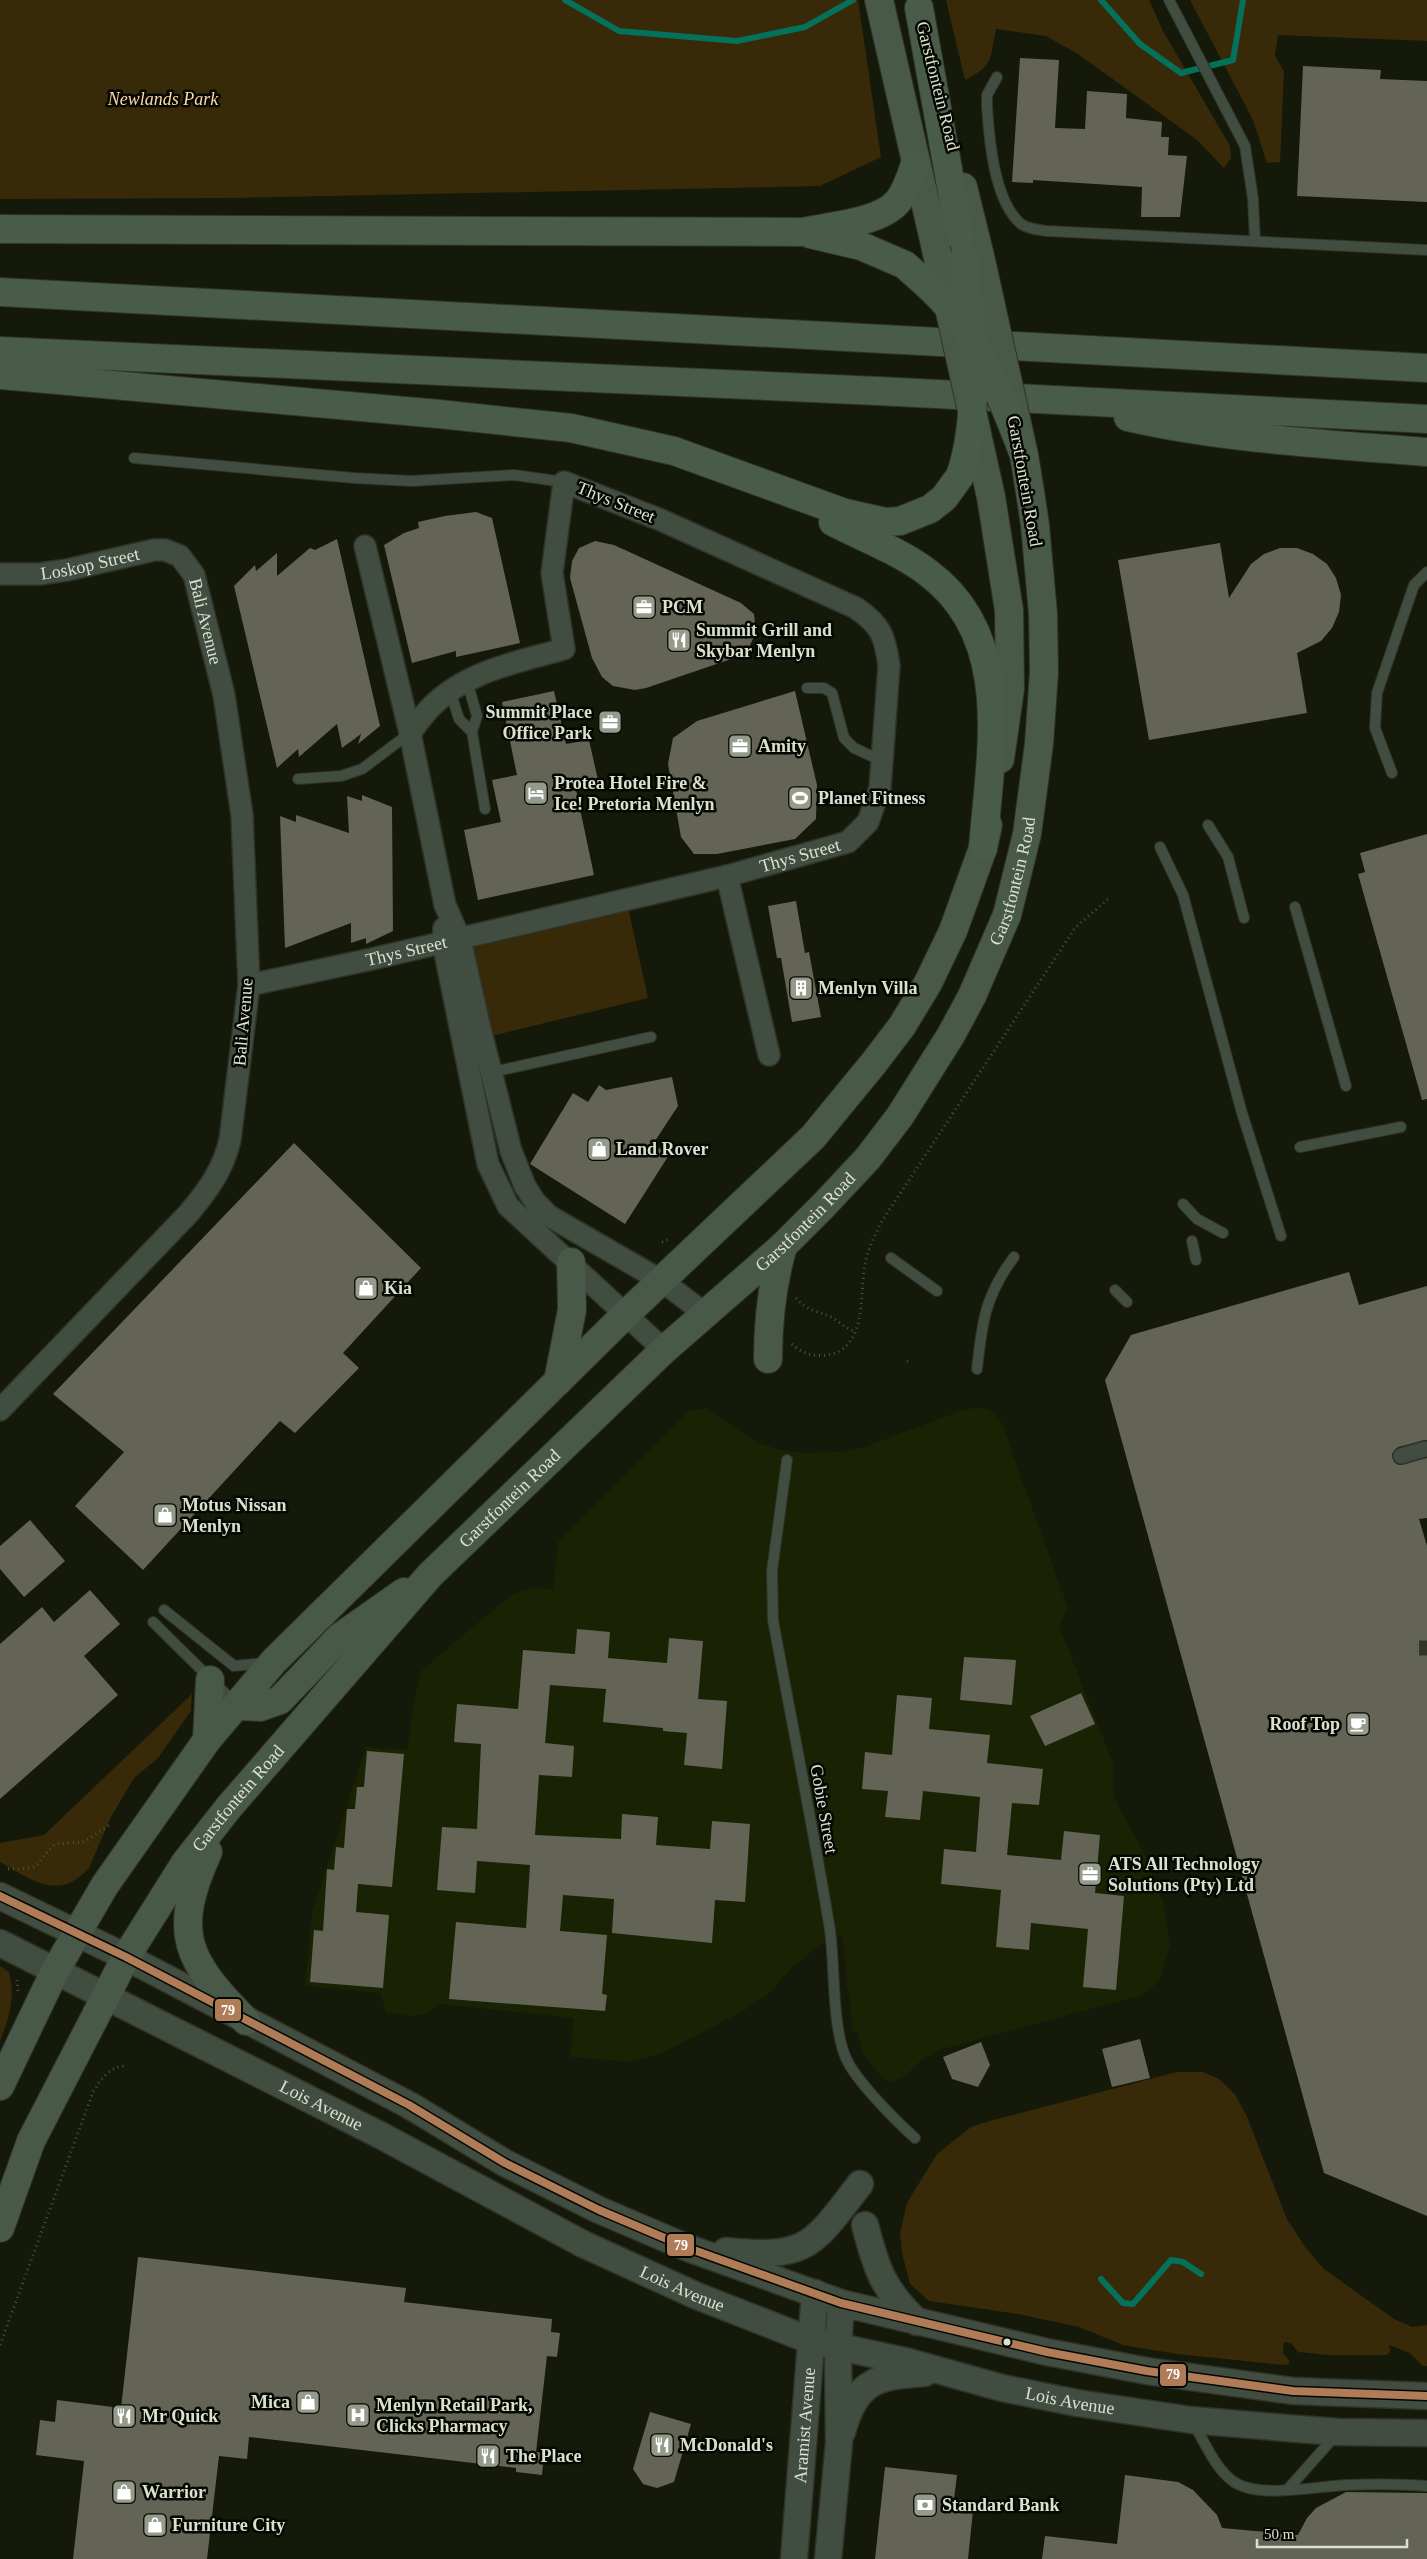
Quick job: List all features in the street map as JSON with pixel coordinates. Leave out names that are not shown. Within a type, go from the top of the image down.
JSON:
[{"type":"highway","points":[[0,375],[439,414],[570,428],[674,451],[845,513],[885,522],[900,521],[930,509],[944,498],[960,476],[967,456],[972,416],[972,257],[918,4]]},
{"type":"highway","points":[[0,229],[802,232],[876,217],[889,210],[899,200],[907,186],[915,164]]},
{"type":"highway","points":[[802,232],[861,246],[905,265],[949,308],[972,341],[1011,421],[1024,455]]},
{"type":"highway","points":[[0,292],[1427,368]]},
{"type":"highway","points":[[0,351],[1427,419]]},
{"type":"highway","points":[[1058,400],[1174,427],[1243,436],[1427,452]]},
{"type":"highway","points":[[731,472],[895,553],[928,572],[952,596],[972,623],[981,643],[992,697],[983,848]]},
{"type":"main road","name":"Garstfontein Road","points":[[0,2086],[54,1971],[130,1847],[207,1740],[238,1706],[274,1661],[625,1315],[813,1137],[902,1026],[928,983],[953,931],[983,848],[999,771],[1010,688],[1009,610],[991,497],[936,249],[915,164],[880,0]]},
{"type":"main road","name":"Garstfontein Road","points":[[0,2228],[31,2141],[126,1957],[185,1863],[229,1807],[430,1575],[664,1350],[704,1313],[783,1246],[868,1158],[900,1116],[968,1004],[1006,915],[1027,834],[1039,744],[1044,672],[1043,614],[1035,525],[1024,455],[972,257]]},
{"type":"main road","points":[[768,1359],[769,1313],[776,1270],[783,1246]]},
{"type":"main road","points":[[558,1381],[572,1310],[571,1262]]},
{"type":"main road","points":[[238,1706],[260,1707],[280,1700],[340,1637],[377,1609],[430,1575]]},
{"type":"main road","points":[[207,1740],[210,1680]]},
{"type":"main road","points":[[229,1807],[195,1880],[188,1905],[188,1934],[201,1971],[214,1989],[246,2021]]},
{"type":"street","points":[[410,733],[432,706],[458,686],[479,674],[564,649],[552,574],[564,482]]},
{"type":"street","name":"Thys Street","points":[[249,985],[452,941],[727,876],[848,842],[868,822],[880,788],[889,666],[884,637],[870,618],[822,593],[661,520],[564,482]]},
{"type":"street","points":[[364,546],[410,733],[445,905],[452,941],[470,1076],[488,1164],[504,1200],[526,1225],[571,1262],[664,1350]]},
{"type":"street","name":"Loskop Street","points":[[0,574],[39,574],[67,570],[154,550],[165,550],[180,556]]},
{"type":"street","name":"Bali Avenue","points":[[0,1410],[189,1213],[212,1184],[225,1160],[230,1140],[249,985],[242,815],[224,695],[202,600],[194,575],[180,556]]},
{"type":"street","points":[[727,876],[769,1055]]},
{"type":"street","points":[[452,941],[518,1171],[535,1202],[549,1216],[662,1281],[704,1313]]},
{"type":"street","points":[[1401,1456],[1424,1449]]},
{"type":"street","points":[[0,1896],[126,1957],[409,2105],[526,2174],[599,2210],[688,2248],[841,2303],[1047,2352],[1147,2371],[1293,2391],[1427,2396]]},
{"type":"street","name":"Lois Avenue","points":[[0,1943],[380,2135],[583,2244],[697,2296],[812,2341],[1002,2388],[1077,2403],[1191,2420],[1338,2432],[1427,2433]]},
{"type":"street","points":[[688,2248],[764,2255],[796,2250],[821,2232],[860,2184]]},
{"type":"street","points":[[866,2225],[875,2261],[883,2281],[892,2296],[917,2322]]},
{"type":"street","name":"Aramist Avenue","points":[[794,2559],[815,2293]]},
{"type":"street","name":"Aramist Avenue","points":[[828,2559],[839,2443],[838,2347],[841,2303]]},
{"type":"street","points":[[839,2443],[847,2415],[866,2387],[878,2380],[897,2375],[943,2372]]},
{"type":"lane","points":[[1169,0],[1201,65],[1240,134],[1250,164],[1254,241]]},
{"type":"lane","points":[[997,77],[987,95],[996,177],[1011,211],[1022,225],[1047,231],[1427,250]]},
{"type":"lane","points":[[134,458],[364,479],[411,481],[514,475],[564,482]]},
{"type":"lane","points":[[1392,773],[1375,728],[1377,693],[1414,585],[1427,572]]},
{"type":"lane","points":[[458,686],[459,719],[472,732]]},
{"type":"lane","points":[[458,686],[477,716],[472,732],[485,809]]},
{"type":"lane","points":[[807,688],[824,688],[832,693],[844,738],[854,748],[882,761]]},
{"type":"lane","points":[[298,779],[341,776],[362,769],[410,733]]},
{"type":"lane","points":[[1208,825],[1228,857],[1244,918]]},
{"type":"lane","points":[[1160,847],[1183,895],[1242,1113],[1281,1236]]},
{"type":"lane","points":[[1295,906],[1346,1086]]},
{"type":"lane","points":[[470,1076],[651,1037]]},
{"type":"lane","points":[[1300,1147],[1401,1128]]},
{"type":"lane","points":[[1183,1204],[1197,1219],[1223,1232]]},
{"type":"lane","points":[[1192,1241],[1196,1260]]},
{"type":"lane","points":[[976,1369],[981,1333],[990,1294],[1014,1257]]},
{"type":"lane","points":[[892,1258],[937,1291]]},
{"type":"lane","points":[[1115,1290],[1128,1302]]},
{"type":"lane","name":"Gobie Street","points":[[787,1460],[772,1571],[773,1620],[830,1929],[840,2039],[845,2058],[857,2075],[895,2119],[915,2138]]},
{"type":"lane","points":[[164,1610],[234,1666],[274,1661]]},
{"type":"lane","points":[[153,1622],[238,1706]]},
{"type":"lane","points":[[1191,2420],[1221,2469],[1231,2480],[1251,2488],[1287,2490],[1348,2485],[1427,2486]]},
{"type":"lane","points":[[1287,2490],[1338,2432]]},
{"type":"path","points":[[789,1341],[798,1350],[820,1356],[842,1350],[855,1332],[859,1323],[865,1263],[882,1221],[1075,928],[1108,899]]},
{"type":"path","points":[[792,1294],[805,1309],[833,1318],[842,1326],[855,1332]]},
{"type":"path","points":[[8,1869],[30,1869],[40,1863],[55,1844],[84,1842],[111,1824]]},
{"type":"path","points":[[0,2345],[93,2092],[111,2070],[119,2066],[126,2066]]},
{"type":"shaded area","points":[[978,1407],[990,1410],[1001,1421],[1068,1608],[1059,1626],[1113,1763],[1114,1798],[1143,1851],[1164,1905],[1170,1945],[1159,1982],[1139,1996],[939,2050],[920,2061],[905,2076],[890,2082],[882,2078],[863,2052],[857,2031],[853,2032],[842,1936],[820,1945],[795,1965],[766,1996],[742,2012],[662,2053],[633,2062],[570,2057],[574,2018],[440,2004],[424,2014],[409,2016],[386,2012],[380,1993],[305,1986],[312,1912],[366,1747],[407,1750],[415,1695],[422,1670],[512,1594],[532,1588],[553,1589],[558,1542],[689,1411],[706,1408],[758,1443],[784,1451],[805,1453],[839,1452],[862,1448],[958,1412]]},
{"type":"green space","name":"Newlands Park","points":[[0,0],[858,0],[881,157],[820,186],[233,198],[0,199]]},
{"type":"green space","points":[[946,0],[1149,0],[1163,31],[1230,146],[1231,158],[1224,168],[1197,140],[1078,54],[1046,36],[996,29],[991,54],[986,65],[965,80]]},
{"type":"green space","points":[[1190,0],[1427,0],[1427,41],[1278,35],[1275,55],[1284,72],[1280,162],[1267,163],[1253,120]]},
{"type":"green space","points":[[628,907],[648,998],[483,1038],[471,944]]},
{"type":"green space","points":[[192,1694],[191,1711],[158,1758],[134,1778],[111,1817],[89,1868],[78,1878],[67,1884],[56,1886],[45,1884],[34,1881],[0,1862],[0,1843],[44,1835]]},
{"type":"green space","points":[[0,1966],[9,1972],[12,1999],[9,2015],[0,2041]]},
{"type":"green space","points":[[1177,2072],[1203,2072],[1219,2079],[1235,2094],[1247,2117],[1287,2219],[1305,2247],[1324,2269],[1394,2319],[1412,2327],[1427,2325],[1427,2366],[1423,2366],[1410,2353],[1389,2345],[1390,2352],[1387,2355],[1329,2355],[1298,2352],[1291,2343],[1284,2342],[1283,2353],[1289,2360],[1289,2364],[1283,2365],[1177,2354],[1123,2345],[1079,2327],[1018,2314],[929,2301],[910,2284],[902,2253],[900,2233],[907,2203],[937,2154],[971,2127]]},
{"type":"building","points":[[1020,58],[1059,60],[1055,128],[1085,129],[1087,91],[1127,94],[1126,118],[1162,122],[1161,137],[1169,137],[1168,155],[1187,156],[1180,217],[1141,217],[1142,187],[1033,180],[1033,183],[1012,182]]},
{"type":"building","points":[[1303,66],[1381,70],[1380,79],[1427,81],[1427,202],[1297,196]]},
{"type":"building","points":[[476,512],[492,518],[520,643],[456,657],[456,651],[412,663],[384,545],[404,533],[419,528],[418,522]]},
{"type":"building","points":[[337,539],[380,726],[358,744],[361,734],[342,748],[337,724],[299,757],[298,749],[277,768],[234,586],[255,565],[256,571],[277,553],[277,576],[310,548],[315,550]]},
{"type":"building","points":[[595,541],[614,545],[741,603],[754,614],[756,632],[746,654],[646,688],[635,690],[613,686],[602,677],[592,658],[570,578],[572,561],[579,548]]},
{"type":"building","points":[[1220,543],[1229,598],[1251,564],[1264,554],[1280,548],[1297,548],[1313,554],[1327,564],[1336,578],[1341,595],[1339,612],[1332,628],[1321,641],[1297,653],[1307,713],[1149,740],[1118,560]]},
{"type":"building","name":"Protea Hotel Fire & Ice! Pretoria Menlyn","points":[[554,691],[566,744],[589,740],[598,780],[575,785],[594,875],[478,900],[464,830],[501,822],[492,780],[517,775],[502,702]]},
{"type":"building","points":[[795,691],[817,785],[816,819],[795,839],[717,854],[694,854],[681,837],[668,764],[673,738],[697,721]]},
{"type":"building","points":[[362,795],[392,807],[393,931],[366,944],[366,938],[351,943],[351,923],[285,948],[280,816],[296,822],[296,815],[349,833],[347,796],[362,801]]},
{"type":"building","points":[[1427,834],[1427,1099],[1422,1100],[1358,874],[1365,872],[1360,853]]},
{"type":"building","name":"Menlyn Villa","points":[[796,901],[805,953],[809,952],[821,1017],[792,1022],[781,958],[777,958],[768,906]]},
{"type":"building","name":"Land Rover","points":[[672,1077],[678,1106],[653,1144],[669,1155],[625,1224],[530,1164],[573,1093],[588,1102],[599,1085],[606,1090]]},
{"type":"building","points":[[294,1143],[421,1268],[343,1353],[359,1368],[295,1433],[280,1421],[143,1570],[75,1506],[124,1452],[53,1394]]},
{"type":"building","points":[[1349,1272],[1359,1305],[1427,1286],[1427,1440],[1398,1447],[1392,1454],[1394,1462],[1399,1465],[1427,1458],[1427,1518],[1419,1519],[1427,1546],[1427,2216],[1324,2173],[1105,1380],[1131,1335]]},
{"type":"building","points":[[30,1520],[65,1561],[24,1597],[0,1569],[0,1546]]},
{"type":"building","points":[[90,1590],[120,1624],[84,1656],[118,1695],[0,1799],[0,1644],[42,1607],[54,1622]]},
{"type":"building","points":[[577,1629],[610,1632],[608,1658],[667,1663],[669,1638],[703,1641],[698,1699],[727,1701],[722,1769],[684,1765],[687,1733],[663,1731],[663,1728],[603,1722],[606,1689],[550,1685],[545,1743],[574,1746],[572,1777],[539,1775],[535,1835],[621,1839],[622,1814],[658,1817],[656,1845],[710,1849],[712,1821],[750,1824],[745,1902],[715,1900],[712,1943],[612,1933],[614,1899],[563,1895],[560,1931],[607,1935],[602,1994],[607,1995],[605,2011],[449,1999],[456,1922],[526,1928],[530,1865],[477,1861],[475,1893],[437,1890],[442,1827],[477,1829],[481,1744],[454,1742],[457,1704],[518,1709],[523,1650],[575,1654]]},
{"type":"building","points":[[964,1657],[1016,1660],[1012,1705],[960,1700]]},
{"type":"building","points":[[1081,1693],[1095,1724],[1045,1746],[1030,1716]]},
{"type":"building","points":[[897,1695],[932,1698],[929,1729],[990,1735],[987,1763],[1043,1769],[1039,1805],[1012,1803],[1007,1855],[1061,1860],[1064,1831],[1100,1835],[1095,1893],[1124,1896],[1116,1990],[1083,1987],[1088,1929],[1031,1923],[1029,1950],[996,1947],[1001,1890],[941,1884],[944,1849],[976,1852],[980,1797],[923,1791],[920,1820],[885,1817],[888,1791],[862,1789],[865,1752],[892,1755]]},
{"type":"building","points":[[367,1751],[404,1754],[392,1887],[358,1884],[356,1912],[389,1915],[383,1988],[310,1982],[314,1930],[323,1931],[327,1869],[334,1870],[336,1847],[344,1848],[347,1809],[355,1809],[357,1787],[364,1787]]},
{"type":"building","points":[[1140,2039],[1150,2078],[1112,2087],[1102,2049]]},
{"type":"building","points":[[981,2042],[990,2065],[978,2087],[952,2079],[943,2057]]},
{"type":"building","points":[[138,2257],[406,2288],[404,2302],[552,2319],[551,2332],[560,2333],[557,2357],[547,2356],[536,2452],[544,2453],[542,2475],[516,2472],[516,2468],[249,2437],[247,2459],[219,2456],[207,2559],[73,2559],[84,2461],[36,2455],[40,2420],[55,2422],[57,2400],[121,2408]]},
{"type":"building","name":"McDonald's","points":[[650,2412],[691,2424],[674,2482],[657,2488],[643,2484],[633,2469]]},
{"type":"building","points":[[885,2467],[957,2475],[954,2499],[974,2501],[968,2559],[875,2559]]},
{"type":"building","points":[[1125,2475],[1178,2482],[1193,2490],[1217,2515],[1222,2528],[1298,2535],[1307,2518],[1316,2508],[1346,2492],[1427,2493],[1427,2559],[1042,2559],[1045,2536],[1117,2544]]},
{"type":"waterway","points":[[565,0],[619,31],[737,41],[805,27],[853,0]]},
{"type":"waterway","points":[[1101,0],[1140,44],[1181,73],[1233,60],[1243,0]]},
{"type":"waterway","points":[[1101,2279],[1123,2303],[1133,2304],[1171,2260],[1183,2262],[1201,2274]]},
{"type":"tunnel","points":[[1419,1648],[1427,1648]]},
{"type":"transit line","name":"79","points":[[0,1896],[126,1957],[409,2105],[505,2163],[599,2210],[688,2248],[841,2303],[1047,2352],[1147,2371],[1293,2391],[1427,2396]]},
{"type":"place","name":"PCM","points":[[644,607]]},
{"type":"place","name":"Summit Grill and Skybar Menlyn","points":[[679,640]]},
{"type":"place","name":"Summit Place Office Park","points":[[610,722]]},
{"type":"place","name":"Amity","points":[[740,746]]},
{"type":"place","name":"Protea Hotel Fire & Ice! Pretoria Menlyn","points":[[536,793]]},
{"type":"place","name":"Planet Fitness","points":[[800,798]]},
{"type":"place","name":"Menlyn Villa","points":[[801,988]]},
{"type":"place","name":"Land Rover","points":[[599,1149]]},
{"type":"place","name":"Kia","points":[[366,1288]]},
{"type":"place","name":"Motus Nissan Menlyn","points":[[165,1515]]},
{"type":"place","name":"Roof Top","points":[[1358,1724]]},
{"type":"place","name":"ATS All Technology Solutions (Pty) Ltd","points":[[1090,1874]]},
{"type":"place","name":"Mica","points":[[308,2402]]},
{"type":"place","name":"Menlyn Retail Park, Clicks Pharmacy","points":[[358,2415]]},
{"type":"place","name":"Mr Quick","points":[[124,2416]]},
{"type":"place","name":"McDonald's","points":[[662,2445]]},
{"type":"place","name":"The Place","points":[[488,2456]]},
{"type":"place","name":"Warrior","points":[[124,2492]]},
{"type":"place","name":"Standard Bank","points":[[925,2505]]},
{"type":"place","name":"Furniture City","points":[[155,2525]]}]
